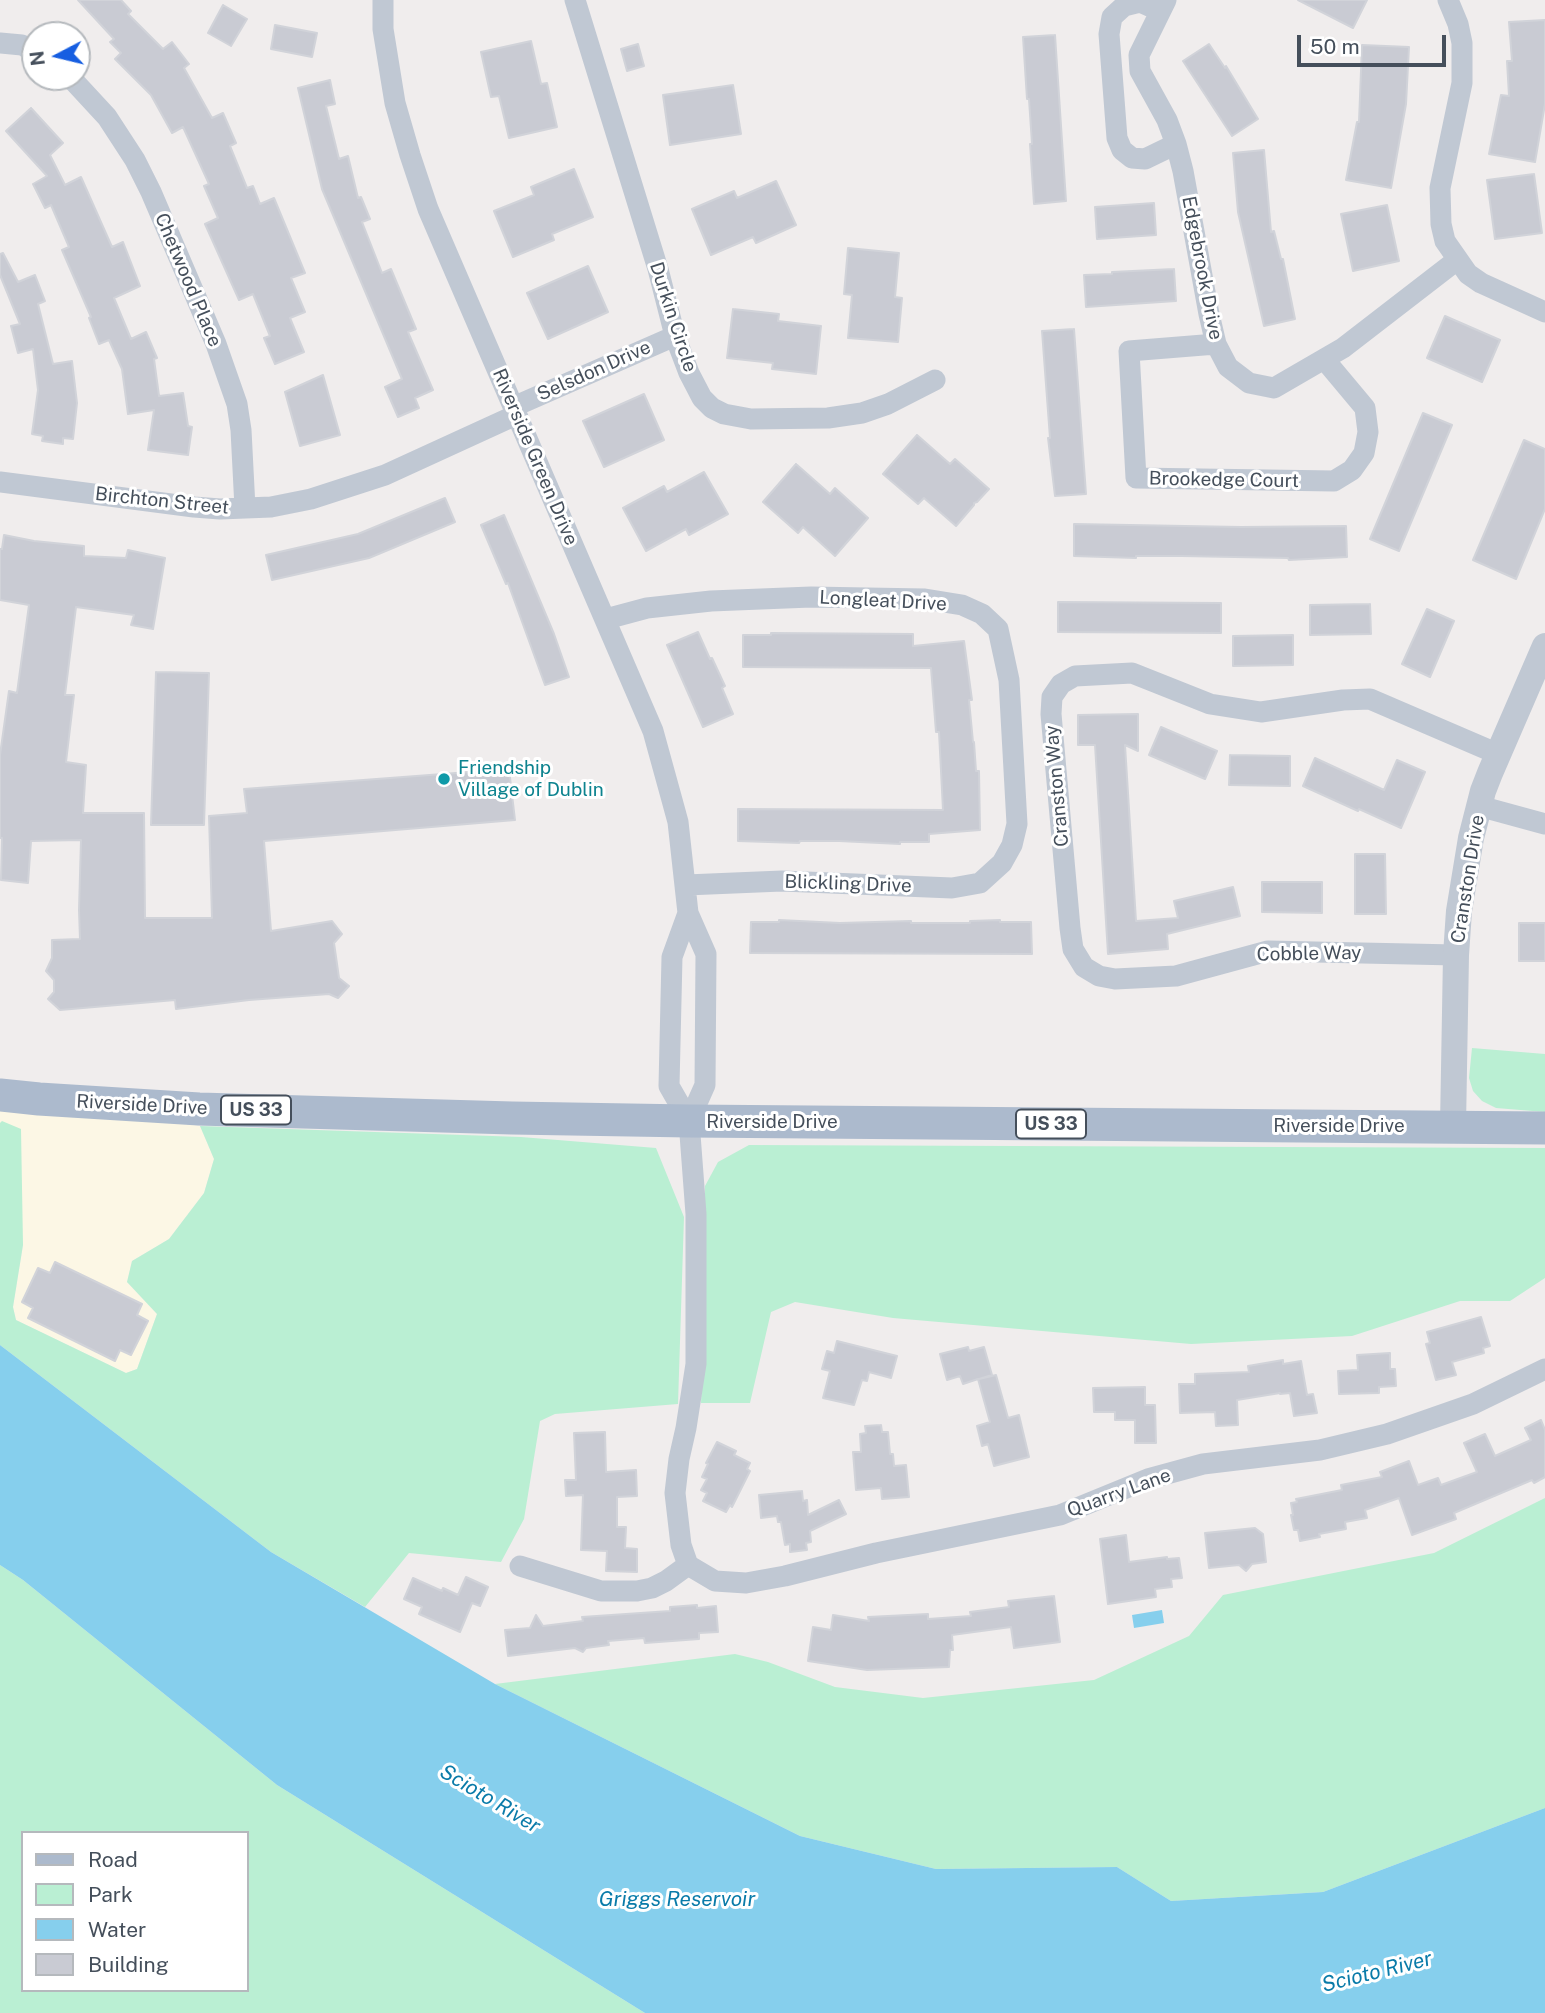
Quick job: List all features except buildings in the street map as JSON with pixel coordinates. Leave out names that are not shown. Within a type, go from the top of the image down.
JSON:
[{"type":"main road","name":"Riverside Drive","points":[[0,1095],[199,1109],[689,1121],[1545,1128]]},
{"type":"street","name":"Riverside Green Drive","points":[[383,0],[386,48],[395,103],[428,209],[653,731],[678,822],[688,913],[706,954],[705,1086],[689,1121]]},
{"type":"street","name":"Durkin Circle","points":[[575,0],[658,269],[675,336],[702,398],[712,408],[724,414],[751,419],[828,418],[888,404],[935,380]]},
{"type":"street","points":[[1448,0],[1462,43],[1462,83],[1440,188],[1439,207],[1445,242],[1468,274],[1481,283],[1545,312]]},
{"type":"street","name":"Edgebrook Drive","points":[[1176,144],[1145,159],[1132,158],[1122,150],[1118,138],[1109,34],[1112,18],[1124,6],[1140,2],[1163,6],[1139,55],[1140,71],[1167,120],[1176,144],[1216,344],[1228,367],[1248,383],[1274,388],[1343,348],[1457,260]]},
{"type":"street","points":[[0,43],[21,45]]},
{"type":"street","name":"Chetwood Place","points":[[83,91],[107,117],[135,160],[151,191],[216,344],[237,404],[245,508]]},
{"type":"street","name":"Selsdon Drive","points":[[515,411],[675,336]]},
{"type":"street","name":"Brookedge Court","points":[[1216,344],[1129,351],[1136,478],[1334,481],[1352,470],[1364,453],[1368,432],[1365,408],[1324,359]]},
{"type":"street","name":"Birchton Street","points":[[0,482],[194,507],[271,507],[311,499],[385,475],[515,411]]},
{"type":"street","name":"Longleat Drive","points":[[606,619],[647,608],[711,601],[811,597],[925,599],[962,605],[982,614],[998,629],[1009,680],[1017,824],[1012,845],[1002,863]]},
{"type":"street","name":"Cranston Drive","points":[[1453,1126],[1456,955],[1459,911],[1471,838],[1479,806],[1498,754],[1545,646]]},
{"type":"street","name":"Cranston Way","points":[[1084,967],[1073,949],[1070,928],[1051,713],[1052,697],[1061,684],[1075,676],[1132,673],[1210,704],[1261,712],[1343,700],[1370,699],[1498,754]]},
{"type":"street","points":[[1479,806],[1545,824]]},
{"type":"street","name":"Blickling Drive","points":[[686,885],[782,881],[952,888],[980,883],[1002,863]]},
{"type":"street","name":"Riverside Green Drive","points":[[688,913],[672,957],[669,1086],[689,1121]]},
{"type":"street","name":"Cobble Way","points":[[1084,967],[1098,976],[1115,979],[1176,976],[1268,950],[1456,955]]},
{"type":"street","points":[[520,1566],[601,1591],[625,1591],[652,1588],[688,1565],[681,1545],[676,1493],[695,1364],[696,1213],[689,1121]]},
{"type":"street","name":"Quarry Lane","points":[[688,1565],[715,1581],[746,1583],[876,1553],[1010,1527],[1060,1515],[1147,1479],[1203,1464],[1320,1450],[1387,1434],[1473,1404],[1545,1369]]},
{"type":"shaded area","points":[[0,1094],[200,1126],[214,1159],[204,1193],[169,1239],[132,1261],[127,1282],[157,1314],[137,1369],[126,1373],[16,1320],[13,1307],[23,1245],[0,1123]]},
{"type":"green space","points":[[1472,1048],[1545,1054],[1545,1112],[1496,1108],[1482,1101],[1473,1091],[1469,1078]]},
{"type":"green space","points":[[2,1121],[21,1129],[23,1245],[13,1307],[16,1320],[126,1373],[137,1369],[157,1314],[127,1282],[132,1261],[169,1239],[204,1193],[214,1159],[200,1126],[521,1137],[656,1148],[684,1217],[678,1404],[555,1414],[540,1421],[524,1519],[501,1562],[409,1553],[365,1607],[271,1552],[0,1345]]},
{"type":"green space","points":[[749,1145],[1545,1148],[1545,1278],[1510,1301],[1460,1301],[1352,1336],[1191,1344],[893,1318],[795,1302],[771,1312],[750,1403],[701,1403],[705,1186],[718,1162]]},
{"type":"green space","points":[[1545,1498],[1545,1808],[1323,1892],[1171,1901],[1117,1867],[936,1869],[800,1836],[495,1684],[735,1654],[768,1662],[835,1687],[923,1698],[1094,1680],[1189,1636],[1223,1595],[1434,1553]]},
{"type":"green space","points":[[0,1565],[23,1580],[277,1785],[645,2013],[0,2013]]},
{"type":"water","name":"Griggs Reservoir","points":[[0,1345],[271,1552],[495,1684],[800,1836],[936,1869],[1117,1867],[1171,1901],[1323,1892],[1545,1808],[1545,2013],[645,2013],[277,1785],[23,1580],[0,1565]]},
{"type":"water","points":[[1162,1610],[1164,1623],[1134,1628],[1132,1615]]},
{"type":"place","name":"Friendship Village of Dublin","points":[[444,779]]},
{"type":"water label","name":"Scioto River","points":[[490,1799]]},
{"type":"water label","name":"Scioto River","points":[[1377,1972]]}]
